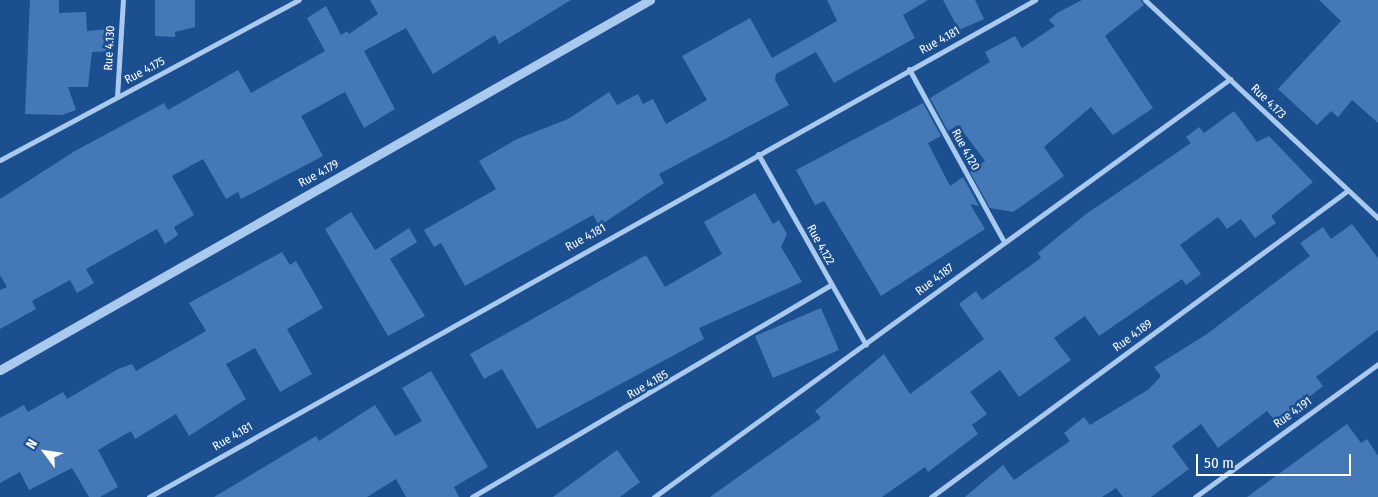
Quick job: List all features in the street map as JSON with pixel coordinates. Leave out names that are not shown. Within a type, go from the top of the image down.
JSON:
[{"type":"street","name":"Rue 4.130","points":[[117,97],[122,0]]},
{"type":"street","name":"Rue 4.179","points":[[0,370],[650,0]]},
{"type":"street","name":"Rue 4.181","points":[[149,497],[1035,0]]},
{"type":"street","name":"Rue 4.173","points":[[1145,0],[1378,218]]},
{"type":"street","name":"Rue 4.175","points":[[0,160],[295,1]]},
{"type":"street","name":"Rue 4.120","points":[[909,69],[1003,240]]},
{"type":"street","name":"Rue 4.187","points":[[654,497],[866,345],[1003,240],[1230,79]]},
{"type":"street","name":"Rue 4.122","points":[[758,154],[866,345]]},
{"type":"street","name":"Rue 4.189","points":[[931,497],[1347,191]]},
{"type":"street","name":"Rue 4.185","points":[[472,497],[831,285]]},
{"type":"street","name":"Rue 4.191","points":[[1195,497],[1378,364]]},
{"type":"building","points":[[30,0],[59,0],[59,13],[86,12],[87,31],[110,29],[111,51],[92,52],[88,87],[68,87],[76,110],[62,115],[25,114]]},
{"type":"building","points":[[155,0],[195,0],[195,27],[175,32],[175,37],[155,36]]},
{"type":"building","points":[[370,0],[571,0],[499,44],[495,35],[433,74],[406,28],[364,51],[395,109],[364,128],[345,92],[301,116],[323,156],[241,199],[238,192],[226,199],[203,159],[172,176],[194,215],[174,227],[178,235],[165,244],[157,229],[86,269],[94,283],[77,293],[70,280],[32,301],[36,309],[0,329],[0,290],[7,287],[0,275],[0,199],[75,151],[164,103],[168,110],[238,70],[251,93],[325,51],[307,18],[326,6],[341,35],[347,31],[349,34],[378,14]]},
{"type":"building","points":[[827,0],[928,0],[903,15],[915,38],[834,83],[816,52],[776,74],[775,80],[789,105],[659,174],[664,183],[599,226],[593,215],[465,286],[441,243],[434,247],[424,230],[496,189],[479,161],[517,139],[568,119],[609,92],[617,105],[638,94],[643,104],[653,99],[666,124],[707,100],[682,56],[750,18],[772,58],[837,21]]},
{"type":"building","points":[[943,0],[975,0],[984,19],[959,30]]},
{"type":"building","points":[[1082,0],[1141,0],[1144,5],[1105,36],[1153,108],[1113,135],[1091,107],[1044,147],[1064,176],[1013,212],[990,208],[970,172],[985,161],[958,125],[948,131],[930,98],[990,62],[985,52],[1015,36],[1022,48],[1055,26],[1049,20],[1057,13]]},
{"type":"building","points":[[1319,0],[1378,0],[1378,123],[1352,100],[1338,117],[1331,111],[1317,125],[1278,89],[1341,21]]},
{"type":"building","points":[[923,103],[941,136],[928,143],[950,186],[963,177],[979,206],[970,204],[985,229],[881,296],[824,201],[815,205],[796,170]]},
{"type":"building","points":[[1234,111],[1257,142],[1269,136],[1313,182],[1271,216],[1276,223],[1255,238],[1241,219],[1227,229],[1218,217],[1180,245],[1201,274],[1186,285],[1182,279],[1099,336],[1085,316],[1054,338],[1071,360],[1019,397],[1000,370],[970,392],[987,414],[972,425],[978,434],[928,472],[925,467],[882,497],[710,497],[821,418],[815,411],[884,354],[910,394],[984,339],[959,304],[976,291],[982,300],[1041,258],[1038,253],[1086,214],[1191,143],[1186,137],[1199,127],[1204,133]]},
{"type":"building","points":[[755,193],[773,224],[779,220],[787,234],[781,247],[802,282],[699,328],[704,339],[537,429],[502,369],[484,379],[470,354],[646,255],[665,287],[722,254],[704,222]]},
{"type":"building","points":[[351,212],[375,250],[409,228],[417,242],[390,259],[425,316],[388,336],[325,229]]},
{"type":"building","points":[[1352,224],[1378,258],[1378,330],[1316,377],[1323,386],[1300,404],[1275,421],[1267,411],[1218,448],[1201,424],[1172,446],[1189,469],[1151,497],[1123,497],[1116,488],[1102,497],[965,497],[1003,465],[1014,480],[1070,441],[1064,433],[1084,417],[1090,425],[1149,389],[1161,376],[1154,367],[1207,334],[1310,256],[1300,243],[1323,227],[1331,239]]},
{"type":"building","points":[[282,252],[290,265],[296,261],[323,308],[287,329],[312,374],[280,392],[255,348],[226,364],[246,399],[189,436],[176,414],[135,439],[131,431],[98,450],[118,487],[100,497],[89,497],[72,468],[29,490],[20,472],[0,483],[0,418],[24,405],[28,412],[63,392],[67,399],[118,369],[132,364],[136,371],[206,331],[189,303]]},
{"type":"building","points":[[821,308],[839,350],[773,378],[755,336]]},
{"type":"building","points":[[431,371],[488,467],[454,487],[459,497],[406,497],[396,479],[367,497],[214,497],[316,436],[319,441],[375,405],[395,436],[422,421],[402,388]]},
{"type":"building","points":[[1347,424],[1361,443],[1367,439],[1378,456],[1378,497],[1247,497]]},
{"type":"building","points":[[617,450],[640,482],[620,497],[553,497]]}]
